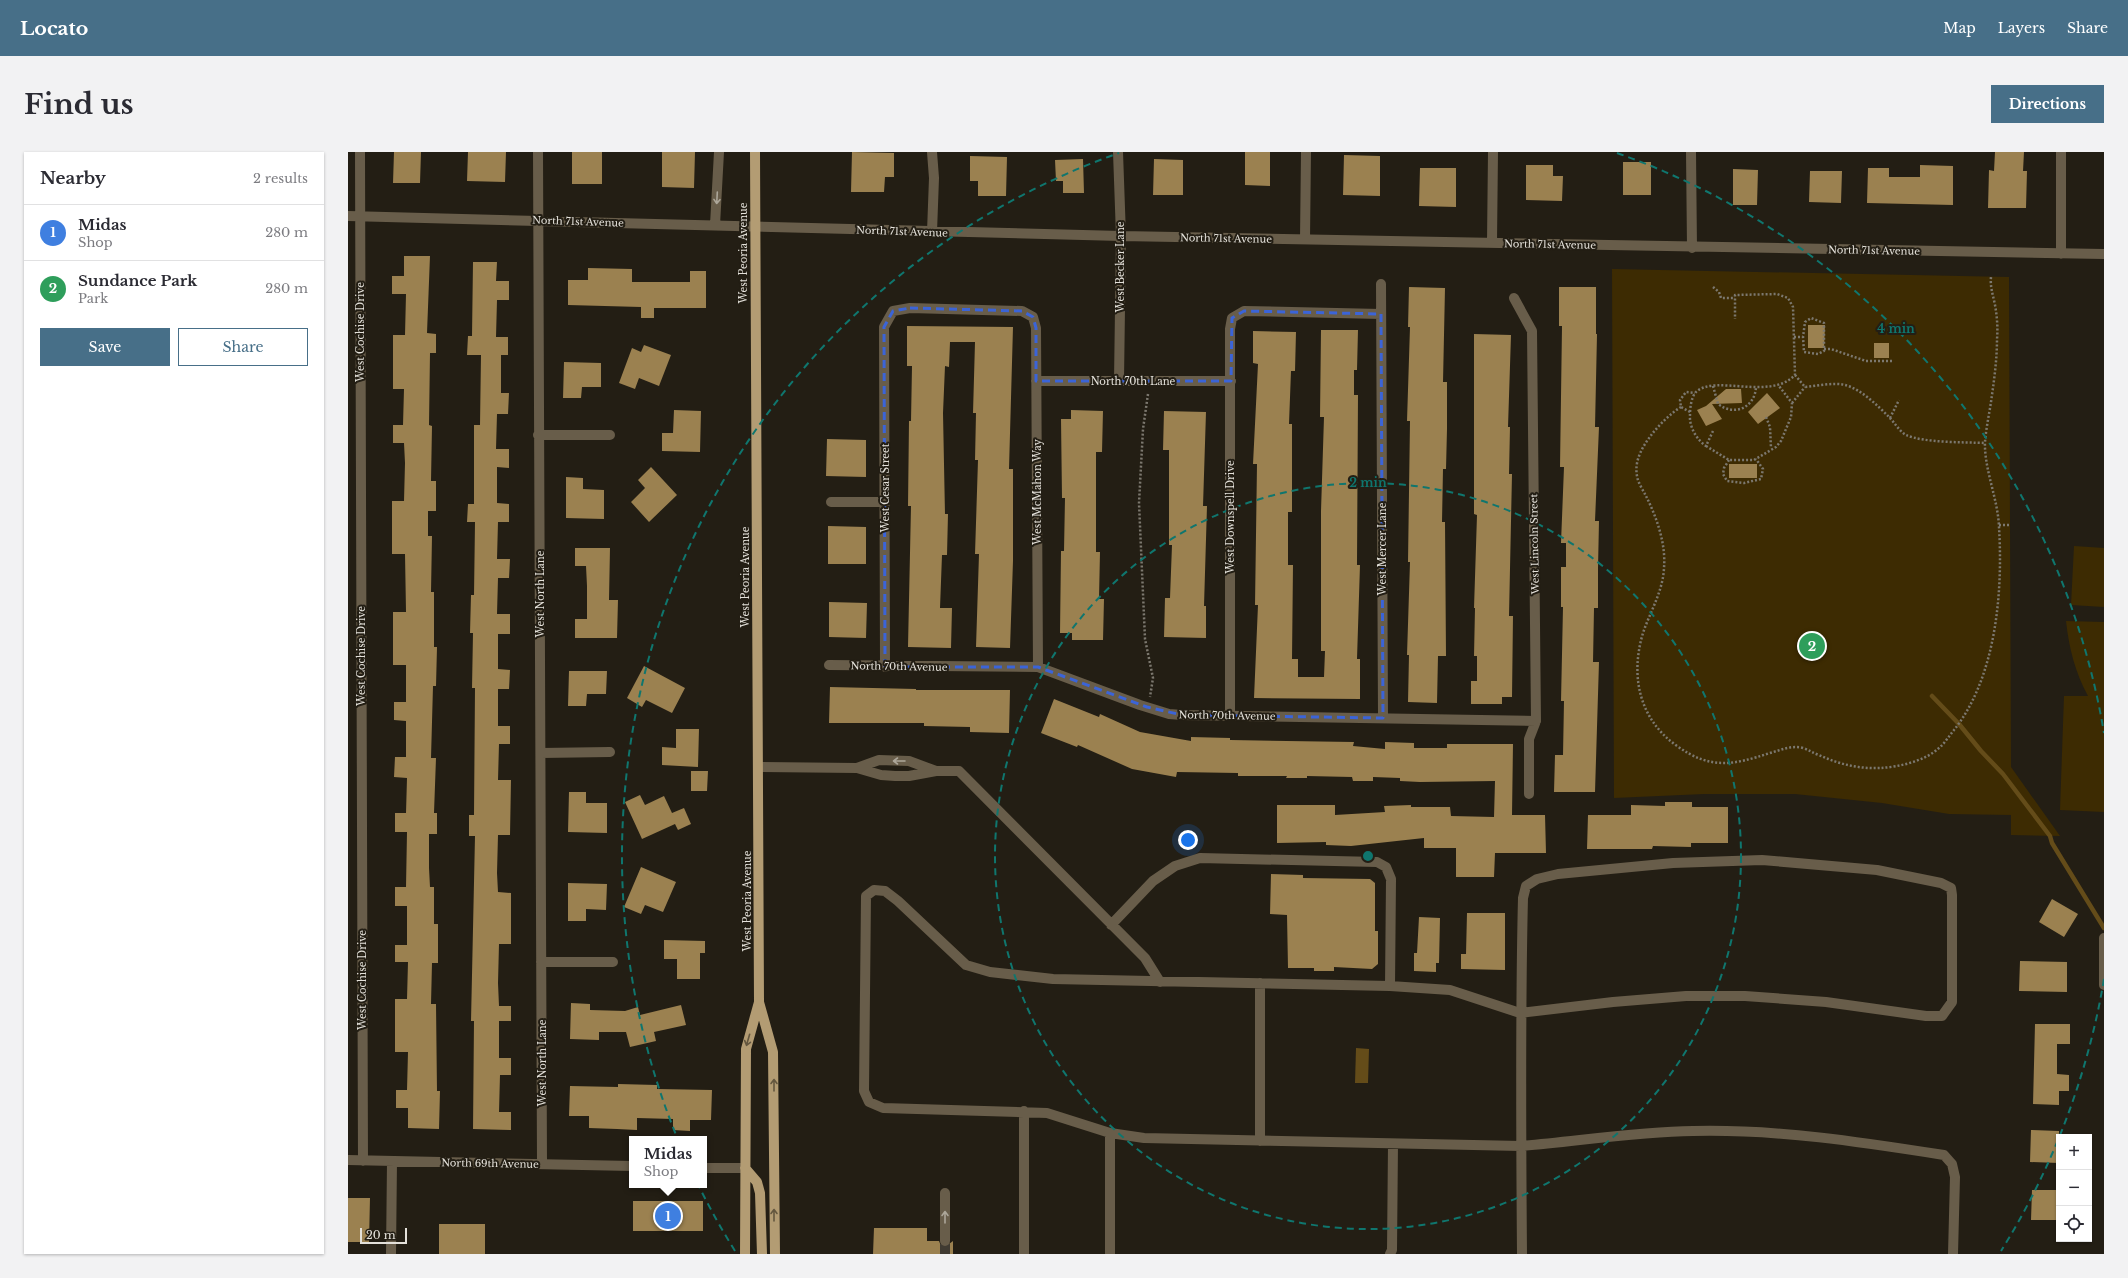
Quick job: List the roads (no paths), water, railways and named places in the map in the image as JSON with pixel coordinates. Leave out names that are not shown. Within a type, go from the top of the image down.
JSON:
[{"type":"main road","name":"West Peoria Avenue","points":[[745,1254],[746,1049],[759,1002],[755,152]]},
{"type":"main road","name":"West Peoria Avenue","points":[[759,1002],[774,1052],[775,1254]]},
{"type":"main road","points":[[745,1168],[757,1182],[760,1193],[762,1254]]},
{"type":"street","name":"West Cochise Drive","points":[[360,152],[363,1160]]},
{"type":"street","name":"West North Lane","points":[[538,152],[542,1164]]},
{"type":"street","points":[[715,226],[719,152]]},
{"type":"street","points":[[932,152],[934,178],[932,232]]},
{"type":"street","name":"West Becker Lane","points":[[1118,152],[1121,236],[1119,381]]},
{"type":"street","points":[[1305,239],[1306,152]]},
{"type":"street","points":[[1492,242],[1493,152]]},
{"type":"street","points":[[1691,152],[1692,248]]},
{"type":"street","points":[[2061,152],[2061,254]]},
{"type":"street","name":"North 71st Avenue","points":[[348,216],[539,220],[932,232],[1492,242],[1692,248],[2104,254]]},
{"type":"street","name":"West Mercer Lane","points":[[1381,284],[1383,718]]},
{"type":"street","name":"West Lincoln Street","points":[[1514,298],[1532,331],[1536,721],[1529,739],[1529,794]]},
{"type":"street","name":"West Cesar Street","points":[[886,667],[884,327],[893,311],[910,308],[1022,311],[1033,316]]},
{"type":"street","name":"West Downspell Drive","points":[[1230,716],[1230,329],[1232,318],[1244,311],[1381,314]]},
{"type":"street","name":"West McMahon Way","points":[[1033,316],[1036,328],[1038,667]]},
{"type":"street","name":"North 70th Lane","points":[[1036,381],[1231,381]]},
{"type":"street","points":[[538,435],[610,435]]},
{"type":"street","points":[[831,502],[885,502]]},
{"type":"street","name":"North 70th Avenue","points":[[829,665],[886,667],[1038,667],[1169,714],[1536,721]]},
{"type":"street","points":[[540,753],[610,752]]},
{"type":"street","points":[[857,768],[879,760],[909,761],[936,771]]},
{"type":"street","points":[[758,767],[857,768],[881,775],[909,776],[936,771],[959,771],[1145,958],[1160,982]]},
{"type":"street","points":[[1111,925],[1153,881],[1175,866],[1200,858],[1377,862],[1386,867],[1391,879],[1390,986]]},
{"type":"street","points":[[1522,1254],[1521,1146],[1520,1013],[1523,898],[1526,886],[1537,880],[1558,874],[1673,863],[1762,860],[1877,870],[1940,883],[1950,888],[1952,895],[1952,1002],[1942,1016],[1926,1016],[1826,1002],[1745,996],[1686,996],[1620,1001],[1520,1013],[1450,990],[1390,986],[1053,980],[990,972],[966,964],[898,901],[885,891],[874,890],[866,896],[864,1091],[869,1102],[883,1108],[1024,1111],[1047,1113],[1110,1133],[1144,1138],[1521,1146],[1576,1142],[1635,1134],[1694,1131],[1747,1131],[1849,1140],[1944,1155],[1952,1164],[1955,1177],[1953,1254]]},
{"type":"street","points":[[2104,938],[2104,985]]},
{"type":"street","points":[[541,962],[613,962]]},
{"type":"street","points":[[1260,983],[1260,1141]]},
{"type":"street","points":[[1024,1111],[1024,1254]]},
{"type":"street","points":[[1110,1133],[1110,1254]]},
{"type":"street","points":[[1390,1254],[1392,1250],[1393,1144]]},
{"type":"street","name":"North 69th Avenue","points":[[348,1160],[629,1166]]},
{"type":"street","points":[[392,1161],[392,1254]]},
{"type":"street","points":[[707,1168],[745,1168]]},
{"type":"street","points":[[945,1193],[945,1241]]},
{"type":"waterway","points":[[1932,696],[2003,774],[2050,836],[2052,843],[2104,928]]},
{"type":"tunnel","points":[[945,1241],[945,1254]]},
{"type":"place","name":"Sundance Park","points":[[1812,646]]},
{"type":"place","name":"Midas","points":[[668,1216]]}]
